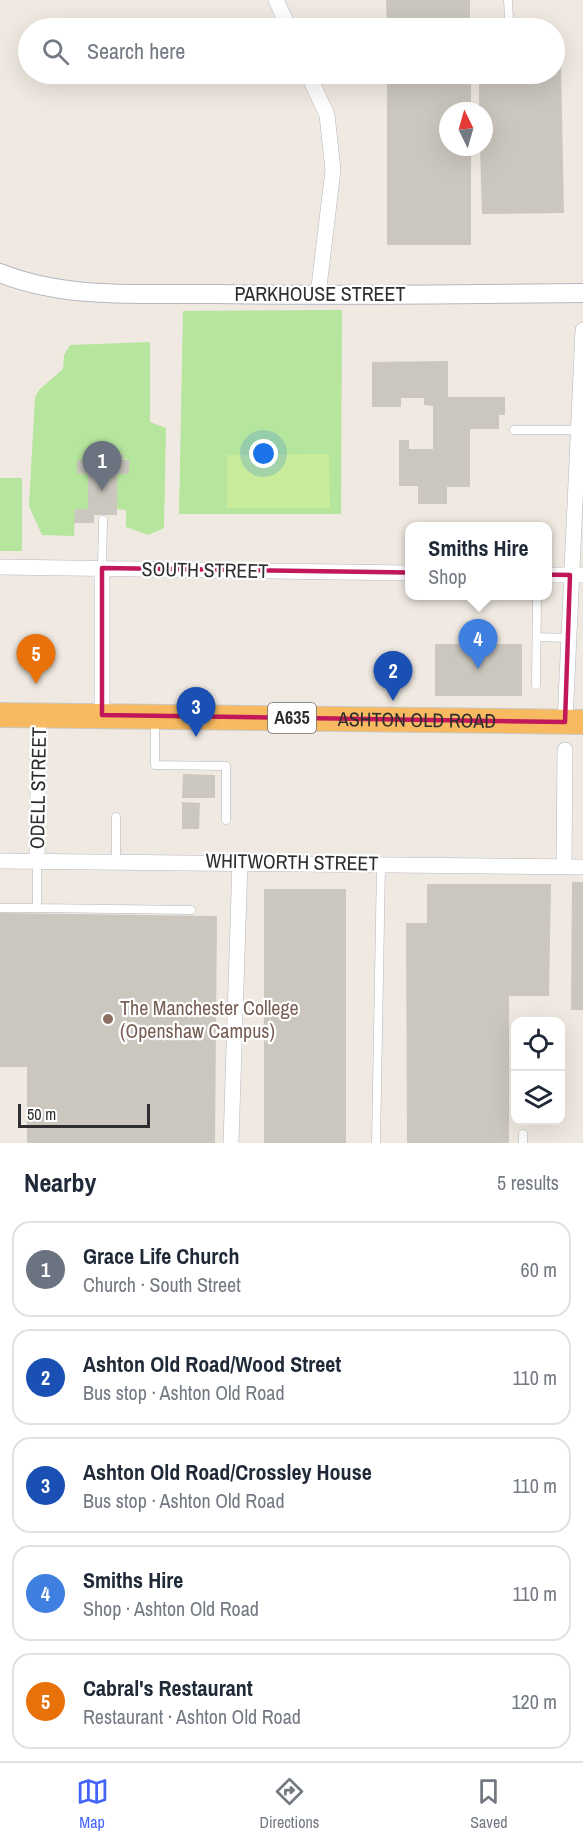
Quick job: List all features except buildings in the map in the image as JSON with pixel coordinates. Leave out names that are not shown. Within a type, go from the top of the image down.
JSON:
[{"type":"highway","name":"ASHTON OLD ROAD","points":[[0,715],[574,722]]},
{"type":"street","points":[[276,0],[284,18]]},
{"type":"street","points":[[313,84],[327,116],[333,170],[318,295]]},
{"type":"street","name":"PARKHOUSE STREET","points":[[0,273],[22,282],[71,292],[318,295],[583,293]]},
{"type":"street","points":[[574,722],[568,638],[577,575],[578,430],[583,330]]},
{"type":"street","name":"SOUTH STREET","points":[[0,567],[405,573]]},
{"type":"street","points":[[102,568],[102,715]]},
{"type":"street","points":[[552,575],[577,575]]},
{"type":"street","name":"ODELL STREET","points":[[37,861],[39,716]]},
{"type":"street","points":[[564,867],[565,750]]},
{"type":"street","name":"WHITWORTH STREET","points":[[0,861],[240,861],[583,867]]},
{"type":"street","points":[[231,1143],[240,861]]},
{"type":"lane","points":[[508,0],[509,18]]},
{"type":"lane","points":[[514,430],[578,430]]},
{"type":"lane","points":[[102,520],[102,568]]},
{"type":"lane","points":[[536,685],[537,600]]},
{"type":"lane","points":[[537,637],[568,638]]},
{"type":"lane","points":[[155,716],[155,765],[226,766],[226,820]]},
{"type":"lane","points":[[116,817],[116,861]]},
{"type":"lane","points":[[37,861],[37,908]]},
{"type":"lane","points":[[376,1143],[381,863]]},
{"type":"lane","points":[[0,908],[192,910]]},
{"type":"highlighted area","points":[[102,568],[570,575],[565,722],[102,715]]},
{"type":"green space","points":[[342,310],[341,514],[179,514],[183,311]]},
{"type":"green space","points":[[150,342],[150,422],[166,428],[164,528],[148,535],[126,527],[126,510],[117,509],[117,474],[129,460],[121,459],[115,454],[115,445],[92,445],[91,455],[86,455],[86,460],[77,461],[77,473],[88,474],[88,509],[75,509],[74,536],[42,535],[29,506],[35,397],[40,389],[63,369],[64,355],[70,345]]},
{"type":"green space","points":[[329,454],[330,508],[227,508],[227,455]]},
{"type":"green space","points":[[0,478],[22,478],[22,551],[0,551]]},
{"type":"place","name":"Grace Life Church","points":[[102,491]]},
{"type":"place","name":"Smiths Hire","points":[[478,669]]},
{"type":"place","name":"Cabral's Restaurant","points":[[36,684]]},
{"type":"place","name":"Ashton Old Road/Wood Street","points":[[393,701]]},
{"type":"place","name":"Ashton Old Road/Crossley House","points":[[196,737]]},
{"type":"place","name":"The Manchester College (Openshaw Campus)","points":[[108,1019]]}]
